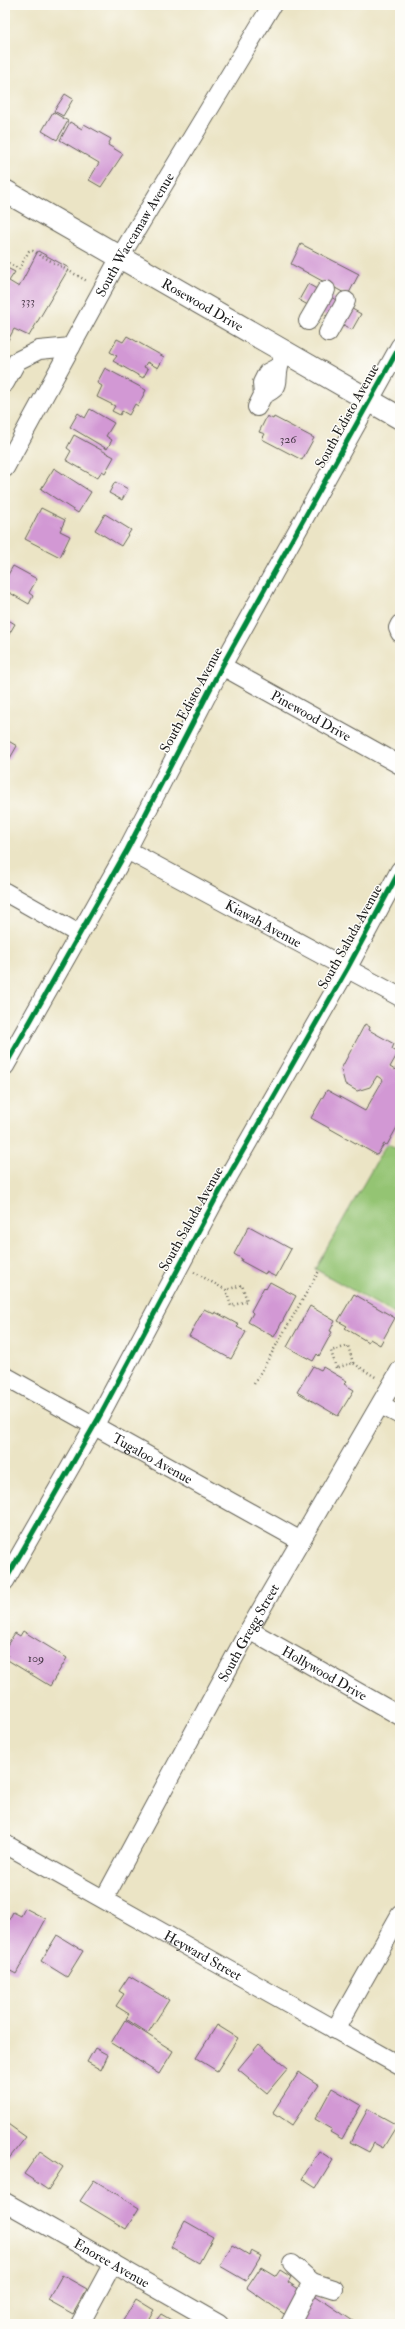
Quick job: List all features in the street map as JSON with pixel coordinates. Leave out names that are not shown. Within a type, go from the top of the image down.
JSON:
[{"type":"main road","name":"Rosewood Drive","points":[[5,191],[120,257],[282,360],[370,400],[400,418]]},
{"type":"street","name":"South Waccamaw Avenue","points":[[5,468],[120,257],[272,5]]},
{"type":"street","points":[[308,321],[326,290]]},
{"type":"street","points":[[328,333],[346,301]]},
{"type":"street","name":"South Edisto Avenue","points":[[5,1066],[127,850],[222,666],[400,346]]},
{"type":"street","points":[[5,383],[17,361],[39,350],[71,347]]},
{"type":"street","points":[[260,401],[262,383],[267,373],[282,360]]},
{"type":"street","points":[[400,624],[398,628],[400,633]]},
{"type":"street","name":"Pinewood Drive","points":[[222,666],[400,765]]},
{"type":"street","name":"Kiawah Avenue","points":[[127,850],[400,998]]},
{"type":"street","name":"South Saluda Avenue","points":[[5,1581],[94,1426],[216,1198],[347,969],[400,870]]},
{"type":"street","points":[[5,892],[79,934]]},
{"type":"street","name":"South Gregg Street","points":[[104,1900],[249,1630],[400,1370]]},
{"type":"street","name":"Tugaloo Avenue","points":[[5,1376],[301,1541]]},
{"type":"street","points":[[381,1405],[400,1415]]},
{"type":"street","name":"Hollywood Drive","points":[[249,1630],[400,1716]]},
{"type":"street","name":"Heyward Street","points":[[5,1844],[400,2066]]},
{"type":"street","points":[[336,2030],[400,1915]]},
{"type":"street","name":"Enoree Avenue","points":[[5,2202],[219,2324]]},
{"type":"street","points":[[80,2324],[113,2263]]},
{"type":"street","points":[[292,2264],[312,2282],[334,2289]]},
{"type":"street","points":[[290,2324],[312,2282]]},
{"type":"path","points":[[5,261],[19,269],[28,251],[33,251],[87,281]]},
{"type":"path","points":[[192,1271],[226,1290],[231,1306],[247,1301],[242,1285],[226,1290]]},
{"type":"path","points":[[254,1384],[319,1271]]},
{"type":"path","points":[[353,1363],[336,1368],[332,1351],[348,1346],[353,1363],[391,1386]]},
{"type":"green space","points":[[387,1143],[400,1151],[400,1317],[315,1269]]},
{"type":"building","points":[[65,94],[73,99],[63,116],[54,111]]},
{"type":"building","points":[[53,112],[68,121],[57,140],[42,131]]},
{"type":"building","points":[[70,122],[82,129],[84,124],[111,139],[108,145],[123,154],[101,187],[89,180],[99,163],[60,140]]},
{"type":"building","points":[[301,244],[359,274],[348,295],[291,264]]},
{"type":"building","points":[[38,251],[69,268],[29,336],[14,329],[5,346],[5,267],[15,272],[9,281],[19,287]]},
{"type":"building","points":[[308,284],[361,314],[352,330],[299,300]]},
{"type":"building","points":[[127,336],[164,357],[158,368],[147,362],[144,367],[148,369],[143,378],[113,361],[117,356],[110,352],[117,339],[123,342]]},
{"type":"building","points":[[105,368],[146,390],[138,406],[135,404],[129,415],[122,411],[120,415],[112,411],[115,406],[97,397],[102,386],[97,383]]},
{"type":"building","points":[[90,409],[114,423],[106,436],[112,440],[107,449],[70,427],[78,413],[85,418]]},
{"type":"building","points":[[267,416],[273,419],[274,417],[314,438],[302,460],[262,439],[265,434],[259,432]]},
{"type":"building","points":[[74,435],[114,457],[105,473],[102,471],[97,478],[66,460],[71,451],[67,448]]},
{"type":"building","points":[[54,468],[91,492],[78,513],[41,489]]},
{"type":"building","points":[[115,482],[128,489],[122,500],[109,493]]},
{"type":"building","points":[[41,508],[65,520],[60,531],[70,536],[60,557],[25,539]]},
{"type":"building","points":[[105,514],[131,530],[121,546],[95,530]]},
{"type":"building","points":[[13,566],[37,579],[29,593],[33,596],[29,604],[5,590],[5,580]]},
{"type":"building","points":[[5,618],[15,624],[5,641]]},
{"type":"building","points":[[5,739],[17,746],[9,760],[5,758]]},
{"type":"building","points":[[365,1024],[370,1027],[369,1030],[394,1044],[392,1049],[398,1053],[390,1067],[395,1070],[400,1061],[400,1122],[387,1145],[384,1144],[377,1155],[311,1118],[327,1090],[365,1111],[383,1080],[377,1076],[370,1087],[357,1091],[345,1084],[341,1069]]},
{"type":"building","points":[[249,1226],[291,1249],[276,1277],[266,1272],[265,1274],[241,1261],[242,1259],[234,1254]]},
{"type":"building","points":[[270,1282],[296,1296],[274,1337],[248,1322],[253,1313],[251,1311],[264,1287],[266,1289]]},
{"type":"building","points":[[354,1294],[395,1318],[380,1345],[370,1339],[368,1342],[345,1328],[347,1326],[338,1321]]},
{"type":"building","points":[[310,1306],[335,1321],[330,1331],[332,1332],[319,1356],[317,1354],[313,1361],[287,1347]]},
{"type":"building","points":[[204,1309],[214,1314],[215,1312],[239,1325],[237,1327],[246,1332],[231,1359],[189,1336]]},
{"type":"building","points":[[313,1366],[321,1370],[323,1367],[347,1381],[344,1384],[354,1390],[338,1416],[297,1392]]},
{"type":"building","points":[[23,1631],[67,1658],[50,1686],[6,1659],[8,1655],[5,1654],[5,1648],[15,1633],[20,1636]]},
{"type":"building","points":[[25,1908],[46,1919],[16,1974],[5,1968],[5,1927],[13,1912],[21,1916]]},
{"type":"building","points":[[57,1935],[83,1951],[67,1977],[41,1961]]},
{"type":"building","points":[[129,1976],[169,2000],[148,2033],[126,2019],[129,2014],[116,2006],[124,1994],[119,1991]]},
{"type":"building","points":[[125,2020],[173,2051],[159,2074],[111,2043]]},
{"type":"building","points":[[217,2025],[238,2038],[217,2071],[196,2058]]},
{"type":"building","points":[[259,2044],[288,2068],[267,2093],[238,2069]]},
{"type":"building","points":[[95,2048],[108,2055],[101,2070],[87,2062]]},
{"type":"building","points":[[299,2072],[319,2085],[292,2125],[273,2112]]},
{"type":"building","points":[[332,2088],[361,2105],[342,2139],[330,2132],[332,2129],[315,2119]]},
{"type":"building","points":[[368,2109],[397,2125],[383,2148],[374,2143],[369,2152],[350,2142]]},
{"type":"building","points":[[5,2122],[26,2137],[7,2161],[5,2159]]},
{"type":"building","points":[[40,2151],[63,2167],[48,2190],[24,2174]]},
{"type":"building","points":[[319,2151],[333,2160],[316,2188],[302,2179]]},
{"type":"building","points":[[94,2180],[139,2208],[126,2229],[80,2201]]},
{"type":"building","points":[[185,2221],[213,2237],[199,2263],[171,2247]]},
{"type":"building","points":[[232,2245],[249,2255],[251,2251],[261,2256],[246,2281],[220,2266]]},
{"type":"building","points":[[261,2267],[276,2276],[280,2270],[291,2277],[288,2282],[303,2292],[287,2316],[247,2288]]},
{"type":"building","points":[[62,2275],[87,2289],[73,2314],[48,2300]]},
{"type":"building","points":[[313,2294],[353,2321],[351,2324],[308,2324],[298,2317]]},
{"type":"building","points":[[136,2299],[154,2310],[149,2318],[155,2322],[161,2314],[178,2324],[121,2324]]},
{"type":"cycle path","points":[[5,1066],[127,850],[222,666],[400,346]]},
{"type":"cycle path","points":[[5,1581],[98,1419],[216,1198],[347,969],[400,870]]}]
